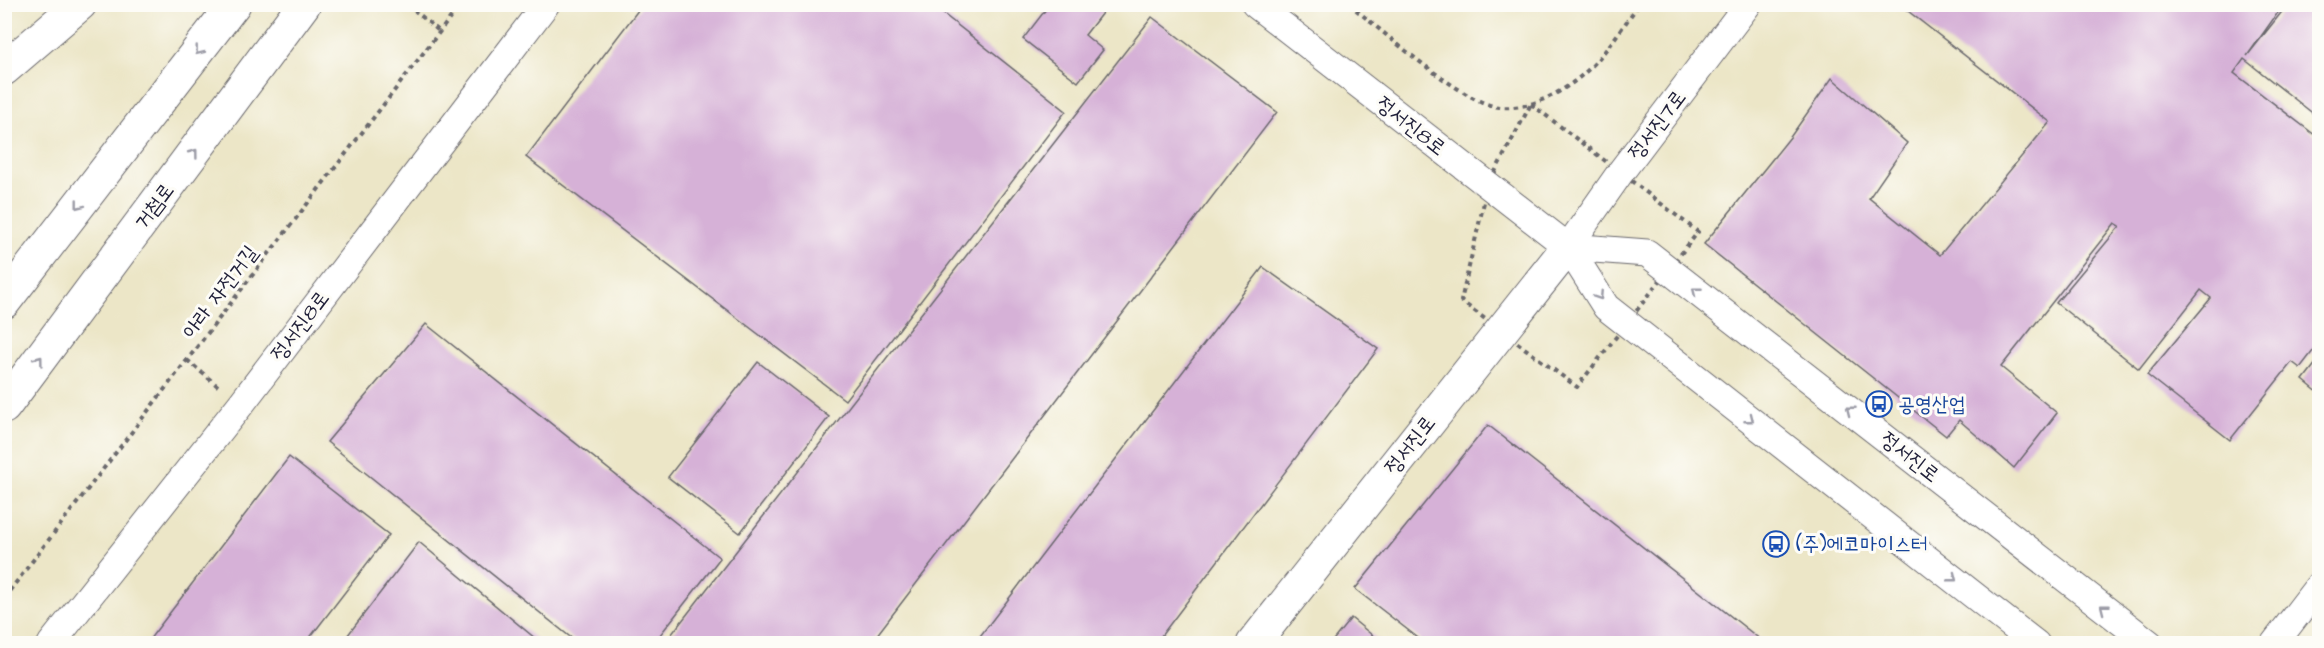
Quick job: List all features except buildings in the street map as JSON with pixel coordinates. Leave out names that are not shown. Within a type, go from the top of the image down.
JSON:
[{"type":"main road","points":[[4,69],[80,4]]},
{"type":"main road","points":[[4,302],[234,4]]},
{"type":"main road","name":"거첨로","points":[[4,407],[304,4]]},
{"type":"main road","name":"정서진로","points":[[1253,644],[1568,247]]},
{"type":"street","name":"정서진8로","points":[[51,644],[241,404],[546,4]]},
{"type":"street","name":"정서진8로","points":[[1255,4],[1568,247]]},
{"type":"street","name":"정서진7로","points":[[1568,247],[1620,173],[1748,4]]},
{"type":"street","points":[[1568,247],[1606,307],[2036,644]]},
{"type":"street","name":"정서진로","points":[[1568,247],[1647,253],[2150,644]]},
{"type":"street","points":[[2274,644],[2319,584]]},
{"type":"path","points":[[407,4],[439,31]]},
{"type":"path","name":"아라 자전거길","points":[[4,598],[461,4]]},
{"type":"path","points":[[1349,4],[1461,92],[1497,107],[1532,104],[1564,89],[1592,65],[1639,4]]},
{"type":"path","points":[[187,360],[241,404]]},
{"type":"place","name":"공영산업","points":[[1879,404]]},
{"type":"place","name":"(주)에코마이스터","points":[[1776,544]]}]
